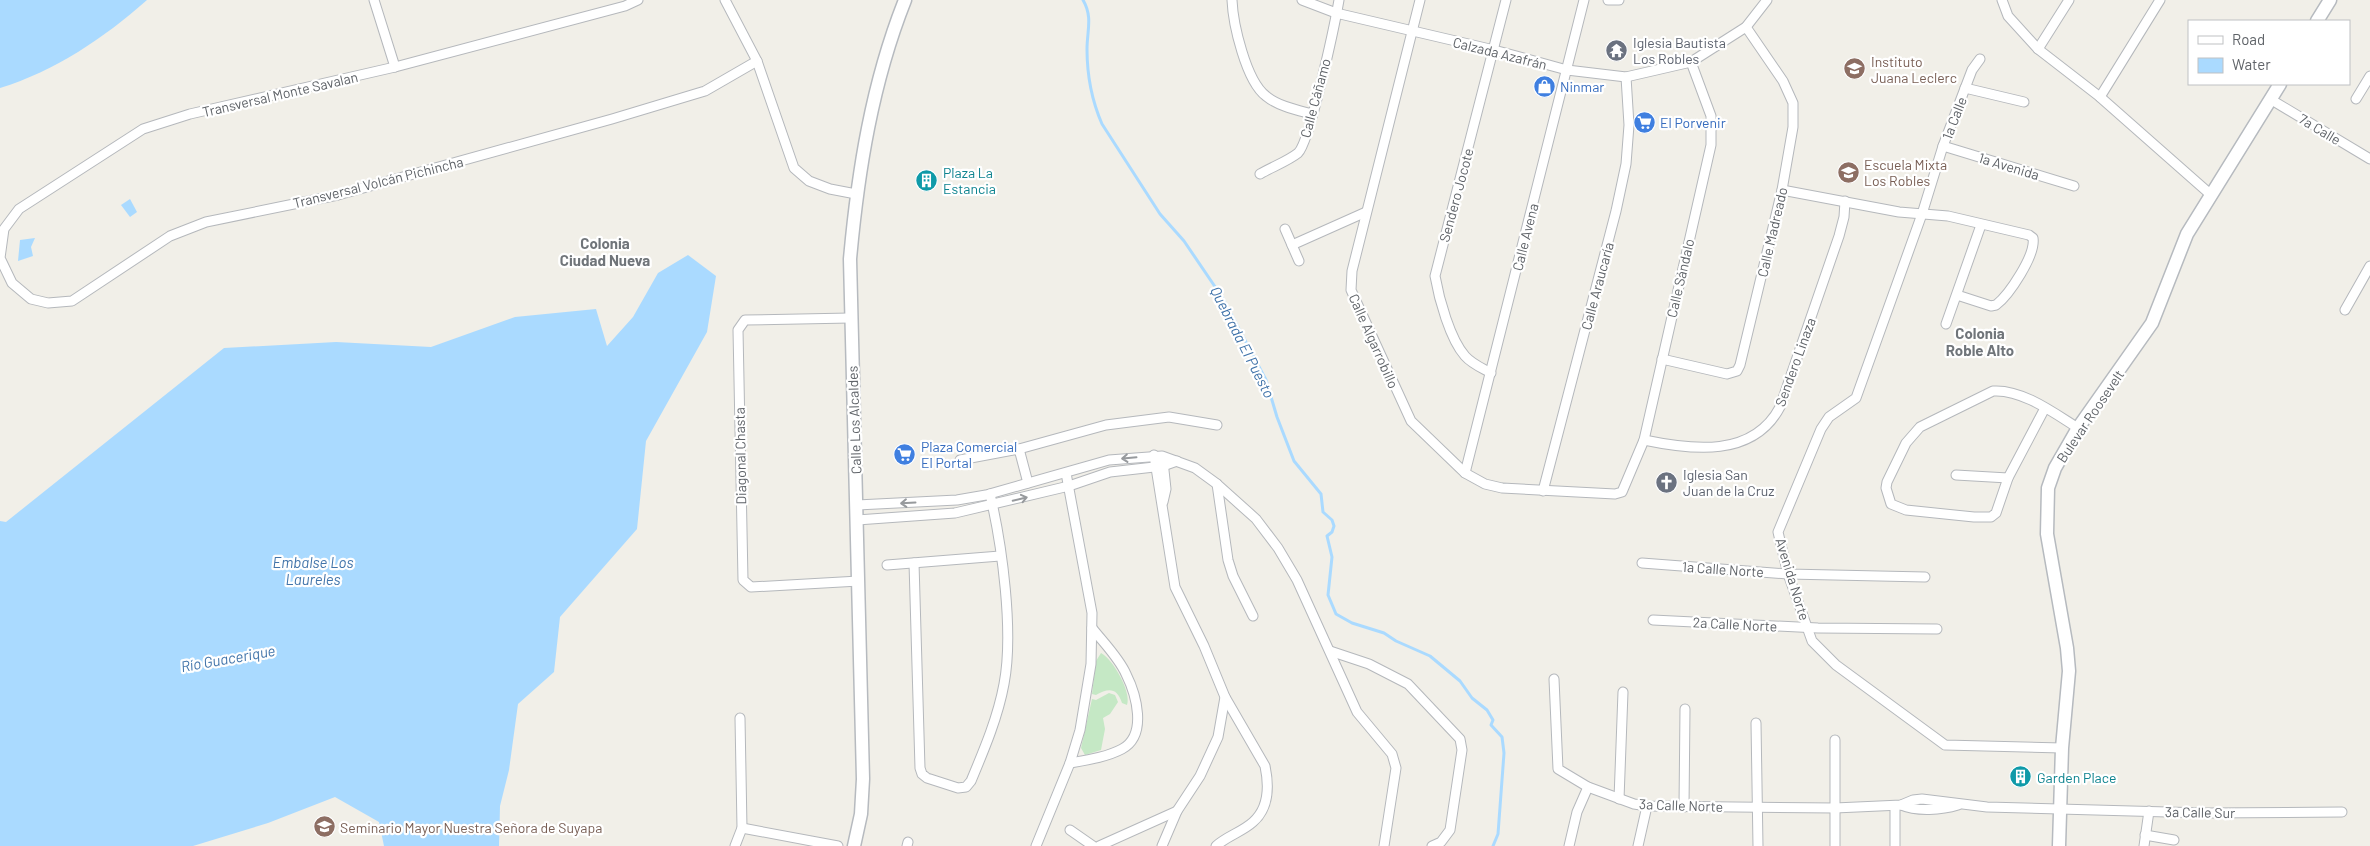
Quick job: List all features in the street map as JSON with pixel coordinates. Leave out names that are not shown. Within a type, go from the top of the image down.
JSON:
[{"type":"main road","name":"Calle Los Alcaldes","points":[[854,846],[861,814],[863,779],[850,260],[856,194],[878,81],[905,0]]},
{"type":"main road","points":[[2318,20],[2330,0]]},
{"type":"main road","name":"Bulevar Roosevelt","points":[[2058,846],[2062,748],[2068,692],[2067,648],[2050,558],[2046,511],[2048,488],[2055,468],[2078,428],[2152,324],[2186,234],[2279,85]]},
{"type":"street","points":[[374,0],[395,67]]},
{"type":"street","name":"Transversal Monte Savalan","points":[[12,282],[0,258],[4,229],[19,209],[143,130],[190,114],[395,67],[615,8],[638,0]]},
{"type":"street","points":[[725,0],[757,61],[794,168],[809,181],[830,189],[856,194]]},
{"type":"street","points":[[1232,0],[1233,17],[1256,85],[1266,96],[1290,108],[1312,114]]},
{"type":"street","name":"Calzada Azafrán","points":[[1302,0],[1336,13],[1494,50],[1567,70],[1626,77],[1691,62],[1746,27],[1767,0]]},
{"type":"street","name":"Calle Cáñamo","points":[[1260,174],[1297,153],[1302,147],[1312,114],[1339,0]]},
{"type":"street","name":"Calle Algarrobillo","points":[[1420,0],[1350,281],[1358,309],[1411,422],[1465,473],[1485,484],[1502,488],[1610,494],[1622,492]]},
{"type":"street","name":"Sendero Jocote","points":[[1491,373],[1465,356],[1458,345],[1443,306],[1435,276],[1506,0]]},
{"type":"street","name":"Calle Avena","points":[[1465,473],[1584,0]]},
{"type":"street","points":[[1608,0],[1619,0]]},
{"type":"street","points":[[2002,0],[2008,16],[2038,49],[2100,97],[2210,194]]},
{"type":"street","points":[[2038,49],[2069,0]]},
{"type":"street","points":[[2100,97],[2160,0]]},
{"type":"street","name":"Calle Madreado","points":[[1662,359],[1727,374],[1737,371],[1740,365],[1782,190],[1793,127],[1793,103],[1783,81],[1746,27]]},
{"type":"street","name":"1a Calle","points":[[1923,211],[1943,146],[1965,88],[1980,59]]},
{"type":"street","name":"Transversal Volcán Pichincha","points":[[12,282],[31,299],[48,303],[72,301],[170,236],[206,222],[338,195],[612,119],[705,91],[757,61]]},
{"type":"street","name":"Calle Sándalo","points":[[1622,492],[1644,440],[1711,145],[1711,116],[1691,62]]},
{"type":"street","points":[[2356,99],[2370,76]]},
{"type":"street","name":"Calle Araucaría","points":[[1543,491],[1624,173],[1629,125],[1626,77]]},
{"type":"street","points":[[1965,88],[2024,102]]},
{"type":"street","name":"7a Calle","points":[[2270,99],[2370,160]]},
{"type":"street","name":"1a Avenida","points":[[1943,146],[2074,186]]},
{"type":"street","points":[[1782,190],[1844,202],[1923,211],[2029,235],[2033,238],[2034,248],[2030,257],[1996,305],[1991,306],[1957,295]]},
{"type":"street","name":"Sendero Linaza","points":[[1644,440],[1685,447],[1721,446],[1761,432],[1772,422],[1783,399],[1840,236],[1845,209],[1844,202]]},
{"type":"street","name":"Avenida Norte","points":[[1923,211],[1856,398],[1824,422],[1780,523],[1780,540],[1788,574],[1812,642],[1819,651],[1945,745],[2062,748]]},
{"type":"street","points":[[1292,245],[1366,212]]},
{"type":"street","points":[[1946,324],[1981,225]]},
{"type":"street","points":[[1285,229],[1299,261]]},
{"type":"street","points":[[2345,310],[2370,266]]},
{"type":"street","name":"Diagonal Chasta","points":[[850,318],[745,320],[738,330],[743,580],[751,587],[859,580]]},
{"type":"street","points":[[2044,408],[2008,478],[1996,513],[1991,517],[1974,518],[1906,510],[1891,504],[1888,500],[1887,482],[1906,443],[1920,427],[1992,391],[2004,390],[2044,408],[2078,428]]},
{"type":"street","points":[[960,460],[1019,449],[1106,425],[1142,420],[1169,417],[1217,425]]},
{"type":"street","points":[[1019,449],[1028,483]]},
{"type":"street","points":[[856,505],[957,500],[990,494],[1109,460],[1177,461],[1195,468],[1217,484],[1256,520],[1278,548],[1297,580],[1358,712],[1392,754],[1395,761],[1384,846]]},
{"type":"street","points":[[857,520],[956,513],[1069,486],[1110,472],[1158,461]]},
{"type":"street","points":[[1158,461],[1158,490],[1163,502],[1175,587],[1204,646],[1225,697],[1265,766],[1267,777],[1266,800],[1253,822],[1216,846]]},
{"type":"street","points":[[1036,846],[1070,762],[1080,730],[1087,687],[1092,628],[1066,473]]},
{"type":"street","points":[[1956,474],[2008,478]]},
{"type":"street","points":[[1217,484],[1228,560],[1233,576],[1253,616]]},
{"type":"street","points":[[914,563],[920,768],[922,774],[927,778],[958,788],[966,787],[971,781],[991,730],[1004,684],[1008,652],[1005,587],[990,494]]},
{"type":"street","points":[[887,565],[1000,556]]},
{"type":"street","name":"1a Calle Norte","points":[[1642,563],[1788,574],[1925,577]]},
{"type":"street","name":"2a Calle Norte","points":[[1653,620],[1807,628],[1936,629]]},
{"type":"street","points":[[1070,762],[1090,759],[1124,748],[1132,739],[1137,726],[1136,706],[1126,673],[1092,628]]},
{"type":"street","points":[[1330,651],[1370,664],[1408,684],[1460,739],[1462,750],[1450,830],[1441,842],[1432,846]]},
{"type":"street","name":"3a Calle Norte","points":[[1554,679],[1558,769],[1588,787],[1647,806],[1835,808],[1898,806],[1910,809],[1948,808],[1958,805],[2059,808]]},
{"type":"street","points":[[1619,798],[1623,692]]},
{"type":"street","points":[[1162,846],[1177,811],[1200,776],[1218,737],[1225,697]]},
{"type":"street","points":[[1684,807],[1685,709]]},
{"type":"street","points":[[735,846],[742,828],[740,718]]},
{"type":"street","points":[[1756,723],[1758,846]]},
{"type":"street","points":[[1835,740],[1835,846]]},
{"type":"street","points":[[1569,846],[1577,812],[1588,787]]},
{"type":"street","points":[[1638,846],[1647,806]]},
{"type":"street","points":[[1895,846],[1898,806]]},
{"type":"street","name":"3a Calle Sur","points":[[2059,808],[2149,811],[2342,812]]},
{"type":"street","points":[[1099,846],[1177,811]]},
{"type":"street","points":[[2144,846],[2149,811]]},
{"type":"street","points":[[742,828],[838,846]]},
{"type":"street","points":[[1070,830],[1093,846]]},
{"type":"street","points":[[2145,835],[2174,840]]},
{"type":"green space","points":[[1101,653],[1111,662],[1124,685],[1127,693],[1127,705],[1122,703],[1118,694],[1112,690],[1096,695],[1092,694],[1096,661]]},
{"type":"green space","points":[[1109,693],[1115,695],[1118,702],[1110,714],[1103,718],[1105,729],[1101,750],[1085,755],[1081,748],[1092,699],[1096,700]]},
{"type":"water","points":[[0,0],[147,0],[114,27],[78,52],[40,72],[0,88]]},
{"type":"water","points":[[130,199],[137,212],[130,217],[121,205]]},
{"type":"water","points":[[35,238],[31,247],[33,256],[18,261],[20,240]]},
{"type":"water","name":"Embalse Los Laureles","points":[[688,255],[716,276],[707,332],[646,441],[637,529],[560,617],[554,672],[518,704],[509,770],[500,806],[499,846],[384,846],[379,822],[335,797],[268,823],[193,846],[0,846],[0,521],[6,522],[224,348],[336,342],[431,347],[515,317],[596,309],[607,346],[633,317],[658,273]]},
{"type":"waterway","name":"Quebrada El Puesto","points":[[1083,0],[1089,18],[1087,49],[1089,78],[1095,106],[1102,124],[1160,214],[1184,241],[1222,297],[1266,380],[1277,417],[1294,461],[1321,494],[1323,512],[1332,520],[1334,526],[1332,532],[1327,536],[1332,557],[1328,595],[1336,614],[1352,623],[1384,633],[1396,641],[1430,656],[1460,681],[1472,698],[1487,710],[1493,720],[1491,725],[1502,737],[1504,753],[1498,834],[1493,846]]},
{"type":"place","name":"Iglesia Bautista Los Robles","points":[[1617,50]]},
{"type":"place","name":"Instituto Juana Leclerc","points":[[1855,69]]},
{"type":"place","name":"Ninmar","points":[[1544,86]]},
{"type":"place","name":"El Porvenir","points":[[1644,122]]},
{"type":"place","name":"Escuela Mixta Los Robles","points":[[1848,172]]},
{"type":"place","name":"Plaza La Estancia","points":[[927,180]]},
{"type":"place","name":"Plaza Comercial El Portal","points":[[905,454]]},
{"type":"place","name":"Iglesia San Juan de la Cruz","points":[[1667,482]]},
{"type":"place","name":"Garden Place","points":[[2021,777]]},
{"type":"place","name":"Seminario Mayor Nuestra Señora de Suyapa","points":[[324,827]]},
{"type":"district","name":"Colonia Ciudad Nueva","points":[[605,252]]},
{"type":"district","name":"Colonia Roble Alto","points":[[1980,342]]},
{"type":"water label","name":"Río Guacerique","points":[[228,658]]}]
